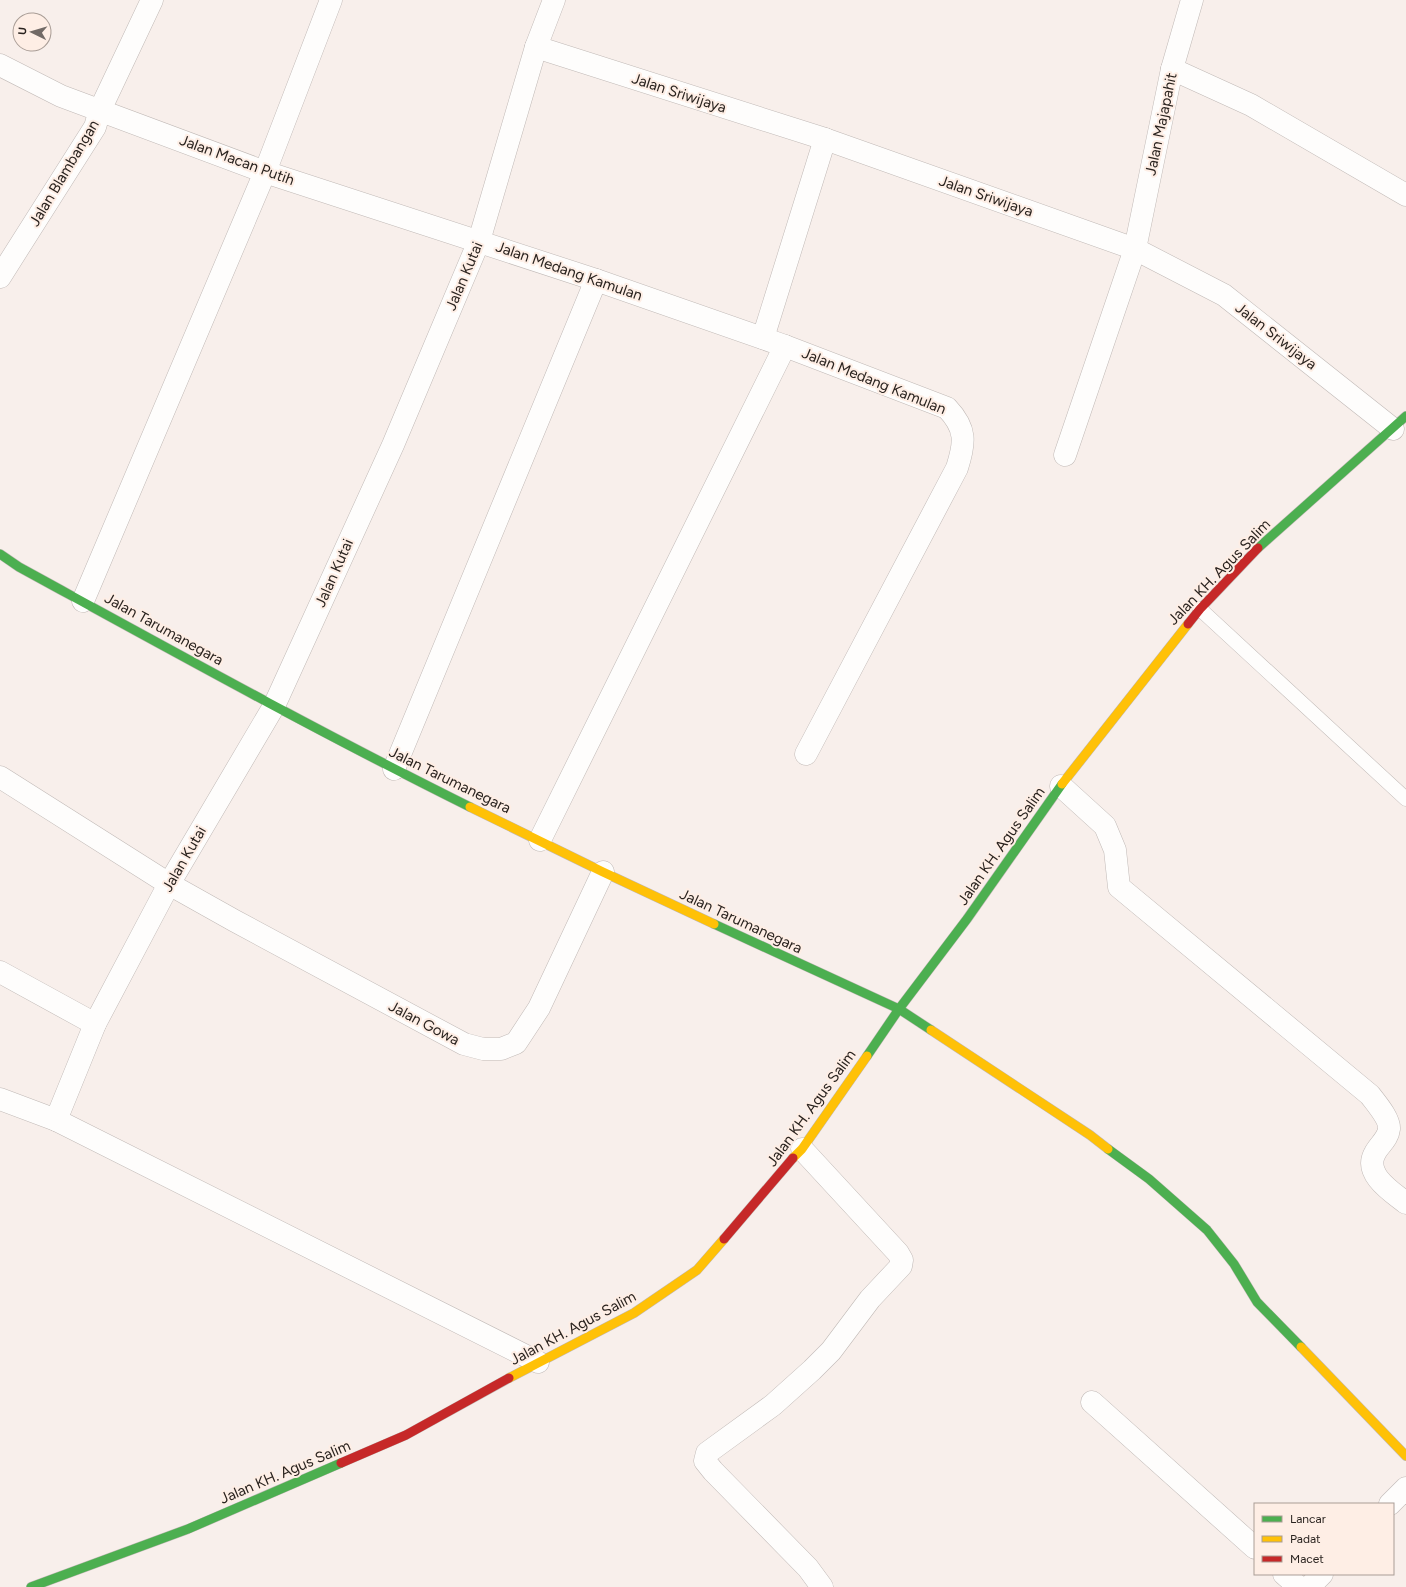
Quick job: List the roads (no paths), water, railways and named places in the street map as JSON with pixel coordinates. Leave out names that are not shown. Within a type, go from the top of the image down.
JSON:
[{"type":"street","name":"Jalan Blambangan","points":[[0,277],[95,127],[100,110],[152,0]]},
{"type":"street","points":[[83,601],[265,172],[330,0]]},
{"type":"street","name":"Jalan Kutai","points":[[56,1120],[95,1024],[169,884],[274,706],[389,452],[480,241],[536,47],[554,0]]},
{"type":"street","name":"Jalan Majapahit","points":[[1065,455],[1135,249],[1172,69],[1192,0]]},
{"type":"street","name":"Jalan Sriwijaya","points":[[536,47],[825,139],[1135,249],[1224,295],[1400,423]]},
{"type":"street","name":"Jalan Macan Putih","points":[[0,65],[61,96],[265,172],[480,241]]},
{"type":"street","points":[[1172,69],[1251,105],[1406,195]]},
{"type":"street","points":[[763,338],[825,139]]},
{"type":"street","name":"Jalan Medang Kamulan","points":[[480,241],[785,346],[947,408],[957,419],[962,433],[963,447],[957,468],[806,754]]},
{"type":"street","points":[[394,769],[596,280]]},
{"type":"street","points":[[540,840],[785,346]]},
{"type":"street","name":"Jalan KH. Agus Salim","points":[[31,1587],[57,1583],[188,1529],[406,1435],[538,1362],[634,1313],[696,1270],[779,1176],[788,1163],[802,1150],[899,1009],[967,919],[1060,786],[1200,609],[1263,543],[1400,423]]},
{"type":"street","name":"Jalan Tarumanegara","points":[[0,554],[19,567],[274,706],[394,769],[603,872],[805,967],[899,1009],[1090,1135],[1149,1179],[1207,1230],[1234,1264],[1257,1302],[1406,1456]]},
{"type":"street","name":"Jalan Gowa","points":[[0,777],[169,884],[464,1044],[483,1049],[501,1049],[516,1043],[539,1008],[603,872]]},
{"type":"street","points":[[1060,786],[1105,826],[1115,850],[1119,887],[1370,1095],[1388,1122],[1390,1130],[1384,1141],[1374,1153],[1372,1166],[1375,1176],[1406,1203]]},
{"type":"street","points":[[0,972],[95,1024]]},
{"type":"street","points":[[0,1099],[56,1120],[538,1362]]},
{"type":"street","points":[[802,1150],[898,1253],[902,1260],[901,1266],[870,1299],[831,1351],[812,1370],[773,1405],[707,1453],[705,1462],[808,1568],[822,1587]]},
{"type":"street","points":[[1092,1402],[1254,1547]]},
{"type":"street","points":[[1391,1503],[1406,1488]]},
{"type":"street","points":[[1285,1575],[1299,1587]]},
{"type":"street","points":[[1309,1587],[1321,1575]]},
{"type":"lane","points":[[1200,609],[1406,799]]}]
